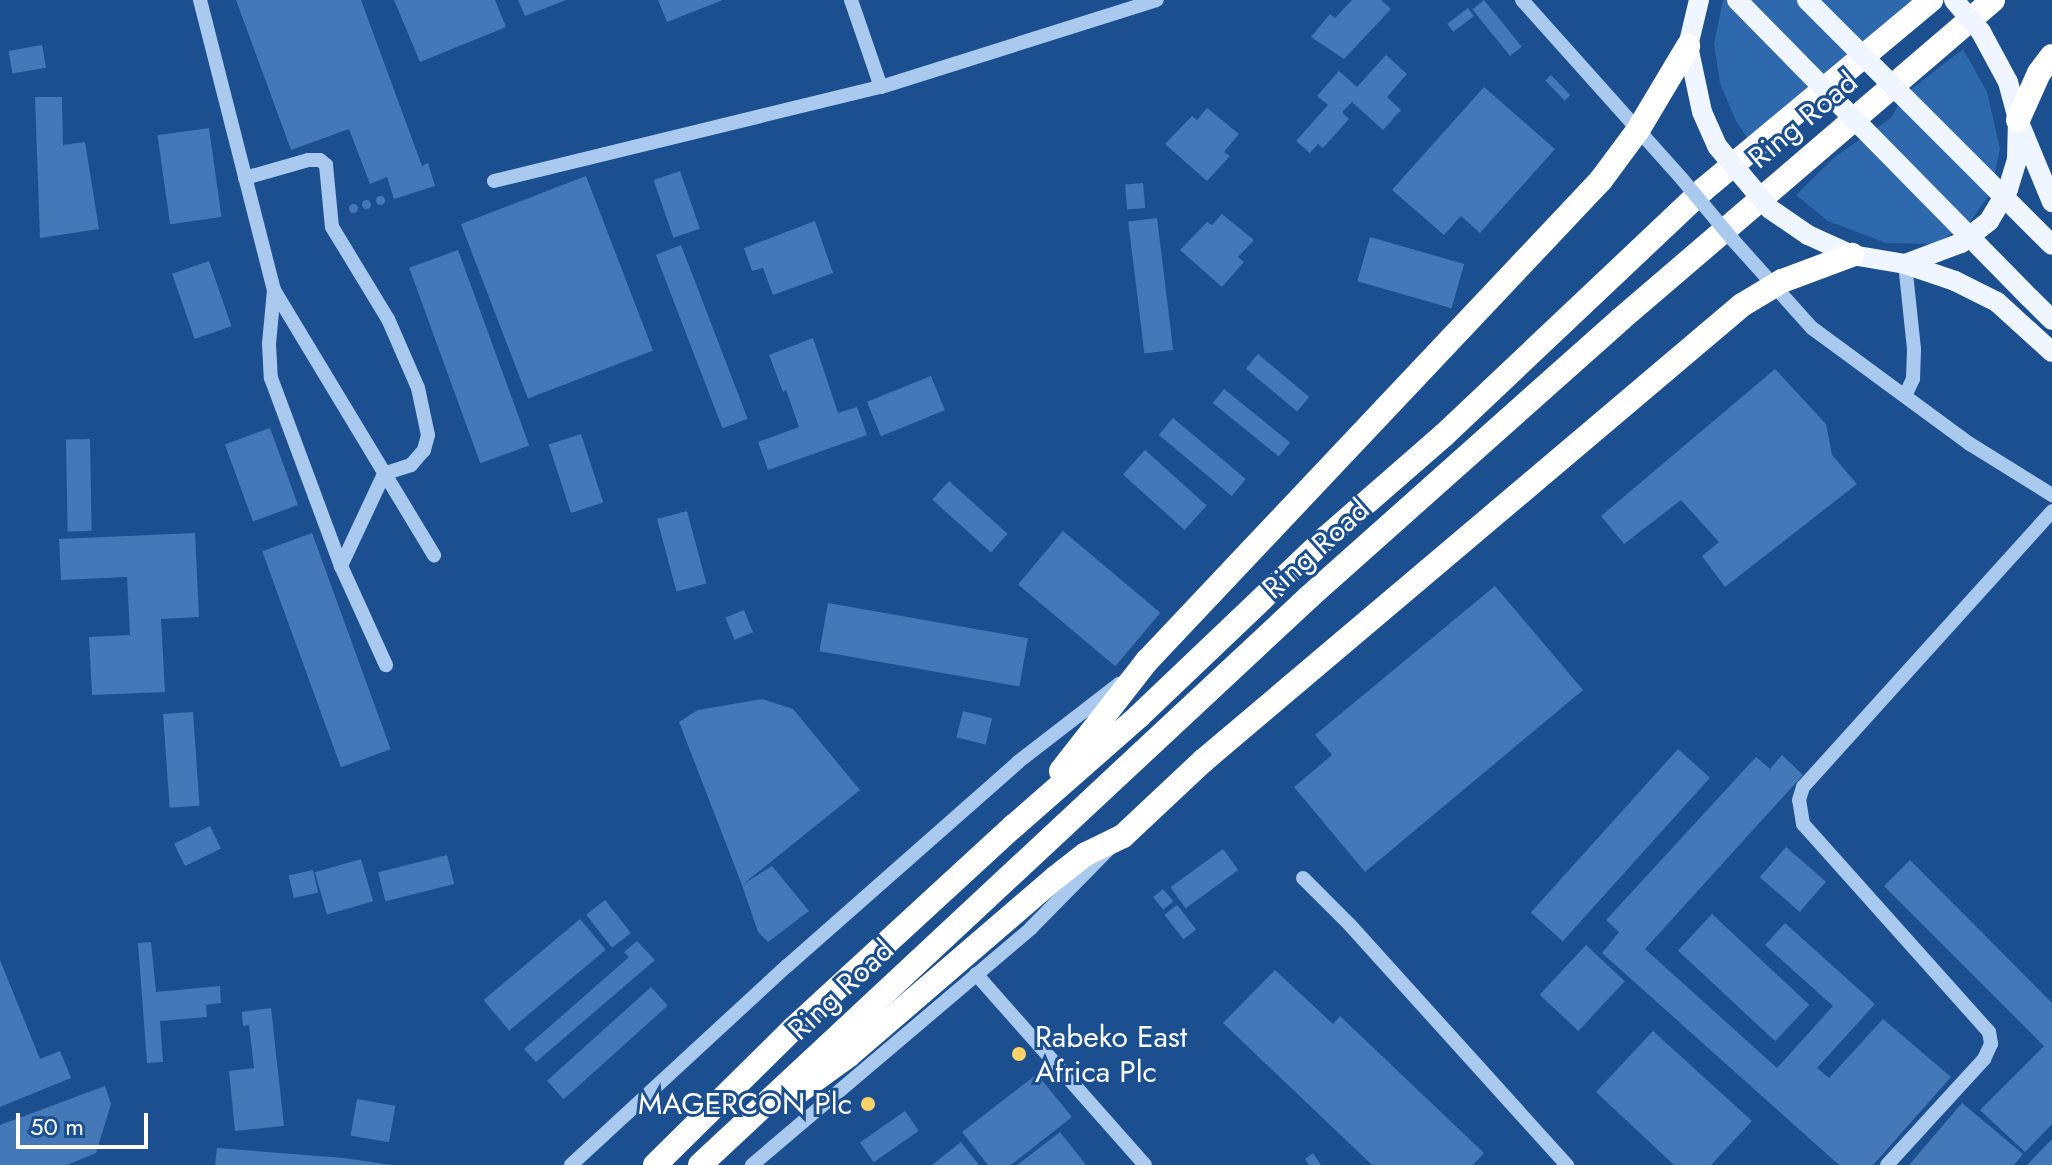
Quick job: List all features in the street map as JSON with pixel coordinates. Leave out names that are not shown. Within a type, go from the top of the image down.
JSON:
[{"type":"highway","name":"Ring Road","points":[[655,1165],[794,1028],[1139,716],[1327,537],[1444,435],[1703,190],[1931,0]]},
{"type":"highway","name":"Ring Road","points":[[700,1165],[1309,597],[1621,319],[1993,0]]},
{"type":"highway","points":[[1033,810],[1101,717],[1147,661],[1601,180],[1638,130],[1688,46]]},
{"type":"highway","points":[[2018,120],[2039,73],[2052,56]]},
{"type":"highway","points":[[726,1142],[848,1056],[1076,862],[1123,836],[1203,761],[1742,305],[1774,285],[1852,255]]},
{"type":"main road","points":[[1685,0],[1696,10],[1688,46],[1702,112],[1717,146],[1770,209],[1808,235],[1852,255],[1905,264],[1955,281],[1997,302],[2052,352]]},
{"type":"main road","points":[[1737,0],[2052,320]]},
{"type":"main road","points":[[1807,0],[2052,245]]},
{"type":"main road","points":[[1954,0],[1981,32],[2008,82],[2018,120],[2052,202]]},
{"type":"main road","points":[[1905,264],[1961,243],[1989,221],[2008,189],[2017,160],[2018,120]]},
{"type":"street","points":[[200,0],[274,290],[434,555]]},
{"type":"street","points":[[851,0],[881,87]]},
{"type":"street","points":[[494,181],[881,87],[1157,0]]},
{"type":"street","points":[[1522,0],[1812,328],[1970,444],[2052,495]]},
{"type":"street","points":[[245,178],[308,160],[320,160],[326,165],[332,227],[388,319],[418,388],[428,435],[424,450],[411,465],[384,474],[341,566]]},
{"type":"street","points":[[1905,264],[1914,349],[1913,379],[1905,396]]},
{"type":"street","points":[[274,290],[269,344],[271,378],[341,566],[386,665]]},
{"type":"street","points":[[1887,1165],[1984,1059],[1991,1044],[1989,1032],[1803,824],[1799,800],[1803,787],[2052,511]]},
{"type":"street","points":[[571,1165],[787,966],[1018,762],[1147,661]]},
{"type":"street","points":[[752,1165],[1031,928],[1123,836]]},
{"type":"street","points":[[1303,878],[1350,925],[1567,1165]]},
{"type":"street","points":[[976,974],[1145,1165]]},
{"type":"shaded area","points":[[1723,0],[1915,0],[1752,145],[1735,119],[1720,83],[1714,44]]},
{"type":"shaded area","points":[[1963,49],[1987,92],[2000,149],[1990,194],[1969,223],[1934,244],[1886,243],[1828,221],[1796,195],[1836,156],[1891,118],[1904,95]]},
{"type":"building","points":[[236,0],[361,0],[422,166],[428,163],[435,186],[394,199],[387,177],[370,184],[349,129],[291,150]]},
{"type":"building","points":[[394,0],[495,0],[506,27],[420,62]]},
{"type":"building","points":[[518,0],[566,0],[525,16]]},
{"type":"building","points":[[658,0],[723,0],[667,22]]},
{"type":"building","points":[[1352,0],[1381,0],[1391,9],[1344,59],[1311,37],[1330,14],[1335,18]]},
{"type":"building","points":[[1484,0],[1522,47],[1510,56],[1472,9]]},
{"type":"building","points":[[1468,8],[1474,16],[1453,32],[1447,24]]},
{"type":"building","points":[[42,45],[46,68],[13,74],[9,51]]},
{"type":"building","points":[[1386,55],[1407,74],[1387,97],[1401,110],[1383,130],[1352,102],[1342,112],[1349,119],[1323,148],[1318,144],[1310,153],[1296,141],[1328,105],[1317,96],[1339,71],[1357,87]]},
{"type":"building","points":[[1551,75],[1570,95],[1565,101],[1545,81]]},
{"type":"building","points":[[1484,87],[1555,149],[1480,233],[1461,216],[1444,235],[1392,190]]},
{"type":"building","points":[[35,97],[62,97],[63,145],[85,142],[99,229],[40,238]]},
{"type":"building","points":[[1207,108],[1239,134],[1224,152],[1230,156],[1207,181],[1165,144],[1192,116],[1197,120]]},
{"type":"building","points":[[209,128],[222,217],[170,224],[158,135]]},
{"type":"building","points":[[680,171],[700,229],[673,238],[654,180]]},
{"type":"building","points":[[586,176],[653,351],[528,399],[461,224]]},
{"type":"building","points":[[1143,183],[1145,208],[1127,209],[1125,185]]},
{"type":"building","points":[[380,195],[385,200],[380,205],[375,200]]},
{"type":"building","points":[[366,199],[371,204],[366,209],[361,204]]},
{"type":"building","points":[[353,203],[358,208],[353,213],[348,208]]},
{"type":"building","points":[[1222,214],[1254,240],[1238,257],[1244,262],[1222,287],[1180,250],[1207,222],[1212,225]]},
{"type":"building","points":[[1157,218],[1173,350],[1144,354],[1128,222]]},
{"type":"building","points":[[815,221],[833,273],[773,295],[763,268],[752,271],[744,248]]},
{"type":"building","points":[[1370,237],[1464,264],[1452,308],[1357,281]]},
{"type":"building","points":[[681,245],[748,419],[722,428],[656,255]]},
{"type":"building","points":[[458,250],[529,445],[480,463],[409,268]]},
{"type":"building","points":[[209,261],[231,326],[195,339],[172,274]]},
{"type":"building","points":[[813,338],[838,413],[857,407],[867,435],[768,470],[758,442],[799,427],[769,355]]},
{"type":"building","points":[[1258,354],[1309,397],[1297,412],[1246,369]]},
{"type":"building","points":[[1775,369],[1826,424],[1832,455],[1857,484],[1725,587],[1702,556],[1719,542],[1681,500],[1624,544],[1601,516]]},
{"type":"building","points":[[931,376],[945,410],[881,436],[867,402]]},
{"type":"building","points":[[1224,389],[1290,442],[1279,456],[1213,403]]},
{"type":"building","points":[[1173,418],[1246,479],[1232,496],[1159,435]]},
{"type":"building","points":[[270,428],[298,505],[253,521],[225,444]]},
{"type":"building","points":[[581,434],[603,502],[571,513],[549,445]]},
{"type":"building","points":[[66,439],[90,439],[92,531],[68,531]]},
{"type":"building","points":[[1145,450],[1207,506],[1185,530],[1123,475]]},
{"type":"building","points":[[949,481],[1008,534],[991,552],[932,500]]},
{"type":"building","points":[[687,511],[706,583],[676,591],[657,519]]},
{"type":"building","points":[[1063,531],[1160,613],[1115,666],[1018,585]]},
{"type":"building","points":[[195,533],[199,617],[161,619],[165,692],[92,695],[89,637],[130,635],[127,577],[61,580],[59,539]]},
{"type":"building","points":[[312,533],[391,749],[341,767],[262,551]]},
{"type":"building","points":[[1495,586],[1583,690],[1365,872],[1294,787],[1332,755],[1315,735]]},
{"type":"building","points":[[828,603],[1028,638],[1019,687],[819,651]]},
{"type":"building","points":[[744,610],[753,632],[734,640],[725,617]]},
{"type":"building","points":[[762,699],[793,709],[860,790],[742,885],[679,722],[698,710]]},
{"type":"building","points":[[963,711],[992,718],[986,744],[956,737]]},
{"type":"building","points":[[193,712],[200,806],[170,808],[163,714]]},
{"type":"building","points":[[1678,749],[1710,778],[1563,941],[1531,912]]},
{"type":"building","points":[[1782,755],[1803,775],[1645,949],[1777,1068],[1833,1006],[1765,945],[1785,923],[1875,1004],[1817,1068],[1829,1078],[1883,1019],[1951,1077],[1873,1165],[1839,1165],[1602,953],[1619,932],[1606,920],[1756,757],[1770,769]]},
{"type":"building","points":[[210,826],[221,848],[185,866],[174,844]]},
{"type":"building","points":[[1786,847],[1826,882],[1800,912],[1760,877]]},
{"type":"building","points":[[1223,849],[1238,870],[1186,908],[1170,887]]},
{"type":"building","points":[[447,855],[454,884],[385,901],[378,872]]},
{"type":"building","points":[[361,859],[373,901],[327,915],[315,872]]},
{"type":"building","points":[[1910,860],[2052,1003],[2052,1124],[2025,1152],[1980,1110],[2044,1046],[1884,886]]},
{"type":"building","points":[[772,866],[809,911],[768,942],[758,932],[742,885]]},
{"type":"building","points":[[313,870],[318,892],[294,898],[289,876]]},
{"type":"building","points":[[1163,889],[1173,901],[1163,910],[1153,897]]},
{"type":"building","points":[[605,900],[631,933],[612,948],[586,915]]},
{"type":"building","points":[[1177,905],[1196,929],[1183,939],[1164,915]]},
{"type":"building","points":[[1712,914],[1809,1005],[1775,1041],[1678,951]]},
{"type":"building","points":[[580,919],[606,950],[509,1031],[483,1000]]},
{"type":"building","points":[[637,941],[655,960],[536,1062],[524,1049],[629,957],[624,952]]},
{"type":"building","points":[[151,942],[156,992],[220,986],[221,1003],[206,1005],[207,1017],[160,1021],[163,1062],[147,1063],[138,943]]},
{"type":"building","points":[[1586,945],[1625,981],[1578,1031],[1540,995]]},
{"type":"building","points":[[0,960],[40,1059],[60,1051],[71,1078],[0,1107]]},
{"type":"building","points":[[1275,970],[1333,1024],[1340,1016],[1484,1153],[1473,1165],[1372,1165],[1223,1023]]},
{"type":"building","points":[[651,987],[668,1006],[564,1099],[547,1081]]},
{"type":"building","points":[[271,1008],[284,1126],[235,1131],[229,1071],[254,1068],[249,1025],[243,1026],[242,1012]]},
{"type":"building","points":[[1653,1031],[1752,1121],[1711,1165],[1674,1165],[1596,1092]]},
{"type":"building","points":[[1037,1074],[1072,1117],[1011,1165],[988,1165],[962,1132]]},
{"type":"building","points":[[105,1086],[111,1104],[96,1153],[67,1165],[0,1165],[0,1125]]},
{"type":"building","points":[[357,1099],[395,1106],[389,1142],[351,1135]]},
{"type":"building","points":[[1962,1103],[2023,1154],[2014,1165],[1909,1165]]},
{"type":"building","points":[[905,1111],[919,1131],[874,1162],[860,1143]]},
{"type":"building","points":[[1060,1132],[1086,1165],[1017,1165]]},
{"type":"building","points":[[2052,1139],[2052,1165],[2027,1165]]},
{"type":"building","points":[[961,1142],[979,1165],[932,1165]]},
{"type":"building","points":[[217,1148],[344,1158],[392,1165],[215,1165]]},
{"type":"building","points":[[1313,1153],[1321,1165],[1309,1165],[1305,1159]]},
{"type":"place","name":"Rabeko East Africa Plc","points":[[1019,1054]]},
{"type":"place","name":"MAGERCON Plc","points":[[868,1104]]}]
